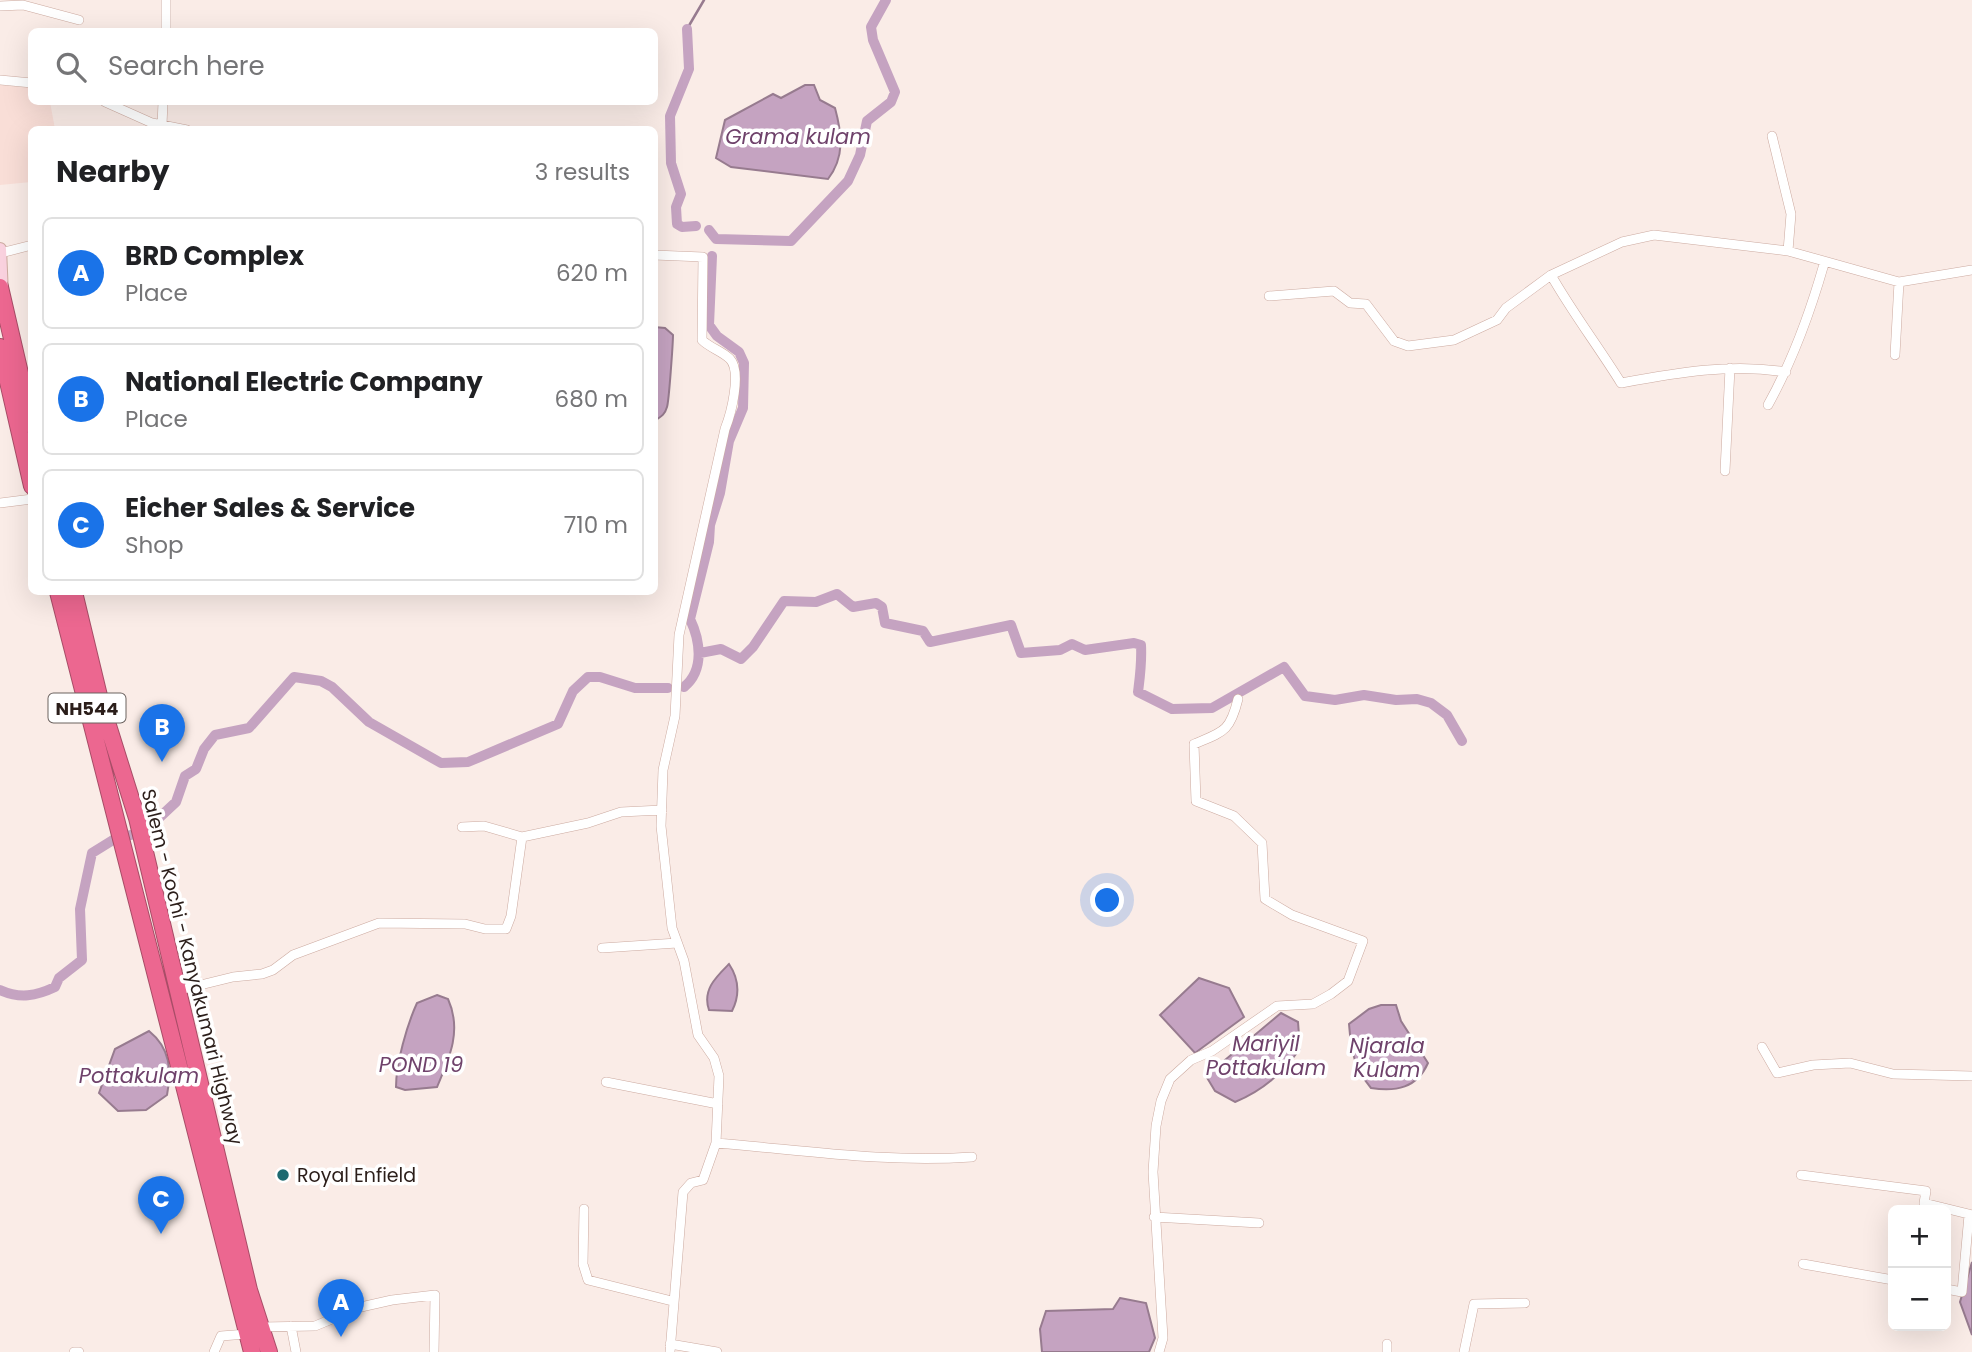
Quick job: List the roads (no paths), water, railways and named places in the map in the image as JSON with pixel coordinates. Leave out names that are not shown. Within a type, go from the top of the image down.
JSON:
[{"type":"highway","points":[[1,292],[28,400]]},
{"type":"highway","points":[[0,347],[28,473]]},
{"type":"highway","name":"Salem - Kochi - Kanyakumari Highway","points":[[59,595],[252,1352]]},
{"type":"highway","name":"Salem - Kochi - Kanyakumari Highway","points":[[75,595],[97,688],[144,848],[249,1290],[269,1352]]},
{"type":"street","points":[[166,0],[166,28]]},
{"type":"street","points":[[0,6],[23,5],[79,20]]},
{"type":"street","points":[[0,80],[28,83]]},
{"type":"street","points":[[112,105],[167,126]]},
{"type":"street","points":[[162,125],[163,105]]},
{"type":"street","points":[[1772,136],[1791,214],[1788,251]]},
{"type":"street","points":[[1269,296],[1334,290],[1350,303],[1366,304],[1394,341],[1408,346],[1454,340],[1485,327],[1551,275],[1622,242],[1654,236],[1788,251],[1824,264],[1899,282],[1972,270]]},
{"type":"street","points":[[1,292],[1,251],[28,246]]},
{"type":"street","points":[[658,255],[703,257],[702,340],[731,359],[734,368],[734,410],[725,429],[679,635],[675,716],[663,770],[662,810],[672,928],[684,961],[698,1035],[714,1058],[719,1076],[716,1143],[703,1180],[691,1184],[683,1192],[670,1348],[717,1352]]},
{"type":"street","points":[[1768,405],[1786,372],[1811,310],[1824,264]]},
{"type":"street","points":[[1551,275],[1572,312],[1585,325],[1621,383],[1688,371],[1730,368],[1786,372]]},
{"type":"street","points":[[1895,355],[1899,282]]},
{"type":"street","points":[[0,367],[28,474]]},
{"type":"street","points":[[1725,471],[1730,368]]},
{"type":"street","points":[[0,503],[28,500]]},
{"type":"street","points":[[1160,1352],[1163,1338],[1154,1217],[1156,1126],[1161,1101],[1170,1079],[1191,1060],[1212,1051],[1277,1006],[1313,1004],[1331,994],[1348,981],[1363,941],[1292,915],[1265,899],[1262,843],[1234,816],[1196,802],[1194,744],[1225,731],[1232,721],[1238,699]]},
{"type":"street","points":[[462,827],[484,826],[522,837],[588,823],[621,812],[662,810]]},
{"type":"street","points":[[176,991],[273,970],[293,955],[379,923],[465,924],[485,929],[506,929],[511,916],[522,837]]},
{"type":"street","points":[[603,948],[677,943]]},
{"type":"street","points":[[1762,1048],[1777,1073],[1813,1065],[1850,1063],[1893,1074],[1972,1076]]},
{"type":"street","points":[[606,1082],[718,1104]]},
{"type":"street","points":[[716,1143],[896,1160],[972,1157]]},
{"type":"street","points":[[1801,1175],[1926,1191],[1924,1203],[1971,1215],[1970,1248],[1962,1292],[1951,1290]]},
{"type":"street","points":[[584,1209],[583,1264],[588,1280],[672,1301]]},
{"type":"street","points":[[1154,1217],[1259,1223]]},
{"type":"street","points":[[1803,1264],[1888,1279]]},
{"type":"street","points":[[262,1327],[315,1326],[361,1307],[391,1300],[435,1295],[434,1352]]},
{"type":"street","points":[[1464,1352],[1474,1304],[1525,1303]]},
{"type":"street","points":[[291,1326],[296,1352]]},
{"type":"street","points":[[214,1352],[221,1336],[247,1334]]},
{"type":"water","name":"Grama kulam","points":[[805,85],[814,85],[820,100],[835,108],[840,154],[828,179],[731,167],[716,158],[725,120],[773,94],[781,98]]},
{"type":"water","points":[[658,327],[665,328],[673,335],[667,407],[658,419]]},
{"type":"water","points":[[729,964],[737,987],[732,1011],[709,1010],[709,990]]},
{"type":"water","points":[[1199,978],[1229,988],[1244,1017],[1195,1053],[1160,1015]]},
{"type":"water","name":"POND 19","points":[[437,995],[448,999],[454,1033],[450,1054],[437,1087],[405,1090],[396,1087],[403,1044],[417,1003]]},
{"type":"water","name":"Njarala Kulam","points":[[1381,1005],[1396,1005],[1401,1021],[1428,1063],[1412,1083],[1397,1088],[1371,1088],[1357,1066],[1352,1050],[1349,1024],[1369,1009]]},
{"type":"water","name":"Mariyil Pottakulam","points":[[1281,1013],[1298,1022],[1300,1049],[1293,1058],[1264,1086],[1235,1102],[1215,1091],[1206,1076]]},
{"type":"water","name":"Pottakulam","points":[[149,1031],[161,1045],[168,1060],[167,1095],[146,1110],[118,1111],[99,1093],[115,1049]]},
{"type":"water","points":[[1972,1262],[1972,1335],[1960,1302]]},
{"type":"water","points":[[1120,1298],[1146,1303],[1155,1338],[1149,1352],[1042,1352],[1040,1329],[1046,1311],[1113,1309]]},
{"type":"waterway","points":[[687,29],[704,0]]},
{"type":"waterway","points":[[709,230],[716,239],[791,241],[848,181],[860,155],[867,121],[891,102],[895,92],[873,40],[871,27],[886,0]]},
{"type":"waterway","points":[[687,29],[689,69],[670,116],[671,163],[681,194],[676,207],[677,224],[682,227],[696,226]]},
{"type":"waterway","points":[[684,687],[691,680],[698,664],[698,645],[690,619],[709,542],[710,525],[720,493],[729,441],[743,408],[744,363],[739,352],[717,336],[709,325],[712,256]]},
{"type":"waterway","points":[[700,653],[721,649],[741,659],[753,647],[784,601],[816,602],[837,594],[853,607],[876,603],[882,607],[885,623],[923,631],[930,642],[1011,625],[1021,653],[1060,650],[1072,644],[1085,650],[1134,643],[1141,645],[1138,692],[1172,709],[1212,708],[1284,667],[1305,696],[1335,700],[1364,695],[1396,700],[1417,699],[1431,703],[1447,715],[1462,741]]},
{"type":"waterway","points":[[0,990],[21,995],[48,990],[55,987],[59,978],[82,960],[80,909],[92,853],[113,840],[145,831],[176,802],[185,776],[196,769],[204,749],[215,735],[249,728],[294,677],[321,681],[332,687],[369,722],[441,763],[468,762],[558,724],[573,691],[588,677],[600,677],[635,688],[668,688]]},
{"type":"place","name":"National Electric Company","points":[[162,762]]},
{"type":"place","name":"Royal Enfield","points":[[283,1175]]},
{"type":"place","name":"Eicher Sales & Service","points":[[161,1234]]},
{"type":"place","name":"BRD Complex","points":[[341,1337]]}]
